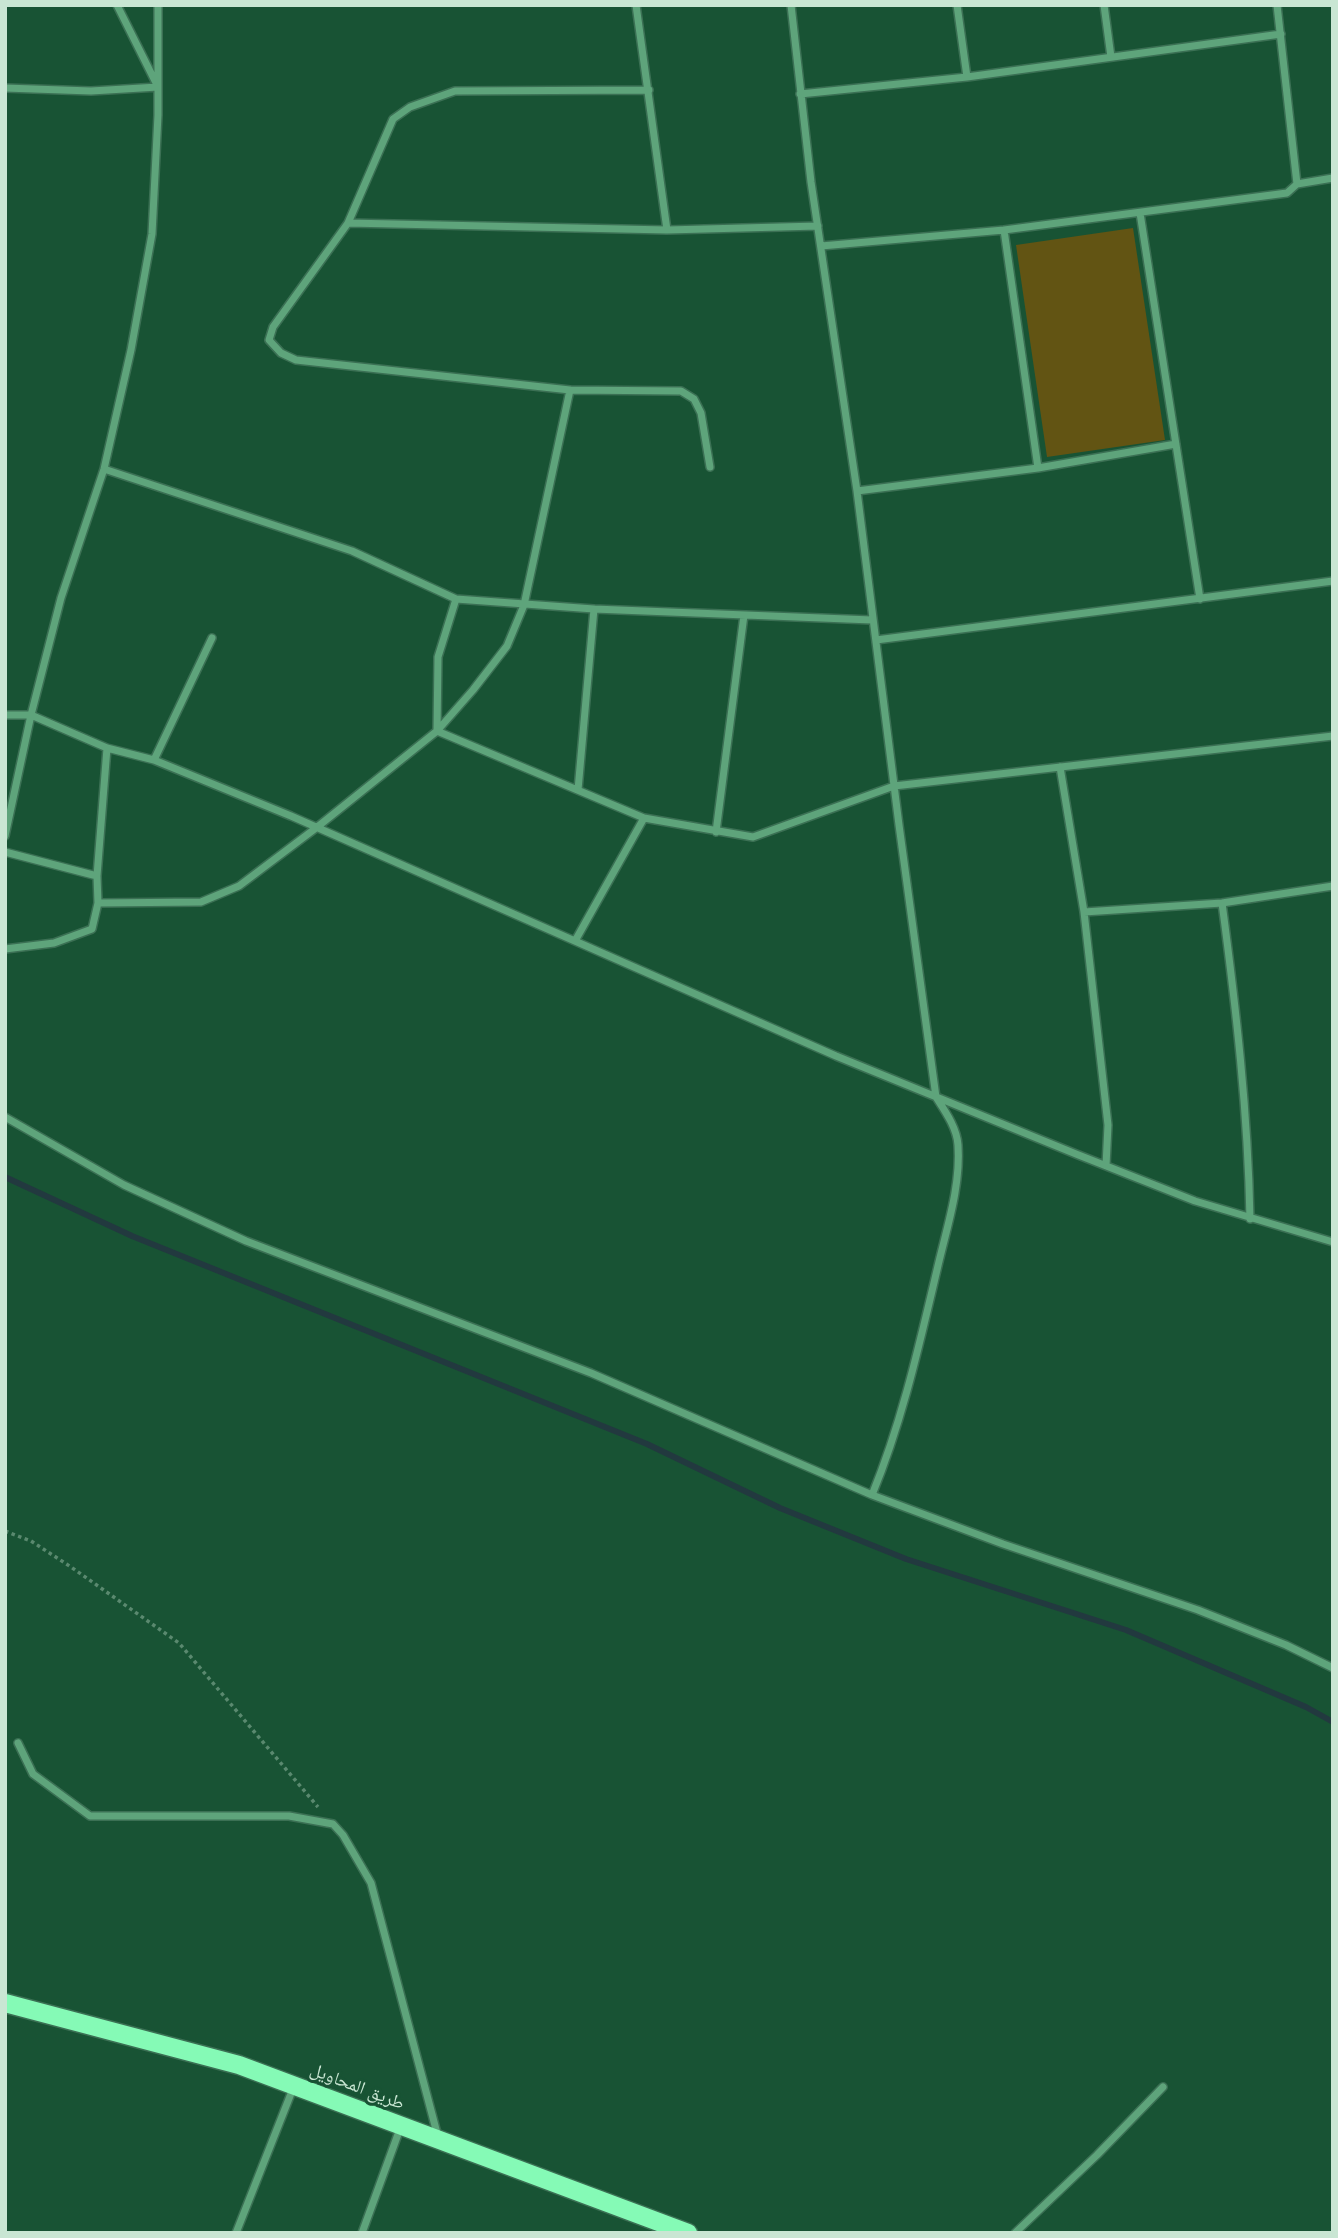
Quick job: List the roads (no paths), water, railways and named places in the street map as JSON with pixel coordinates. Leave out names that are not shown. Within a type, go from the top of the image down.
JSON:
[{"type":"main road","name":"طريق المحاويل","points":[[5,2003],[240,2064],[688,2233]]},
{"type":"street","points":[[117,5],[158,87]]},
{"type":"street","points":[[5,836],[31,715],[61,598],[104,469],[131,350],[152,234],[158,115],[158,5]]},
{"type":"street","points":[[636,5],[667,230]]},
{"type":"street","points":[[791,5],[800,94],[857,491],[936,1097],[949,1117],[958,1142],[953,1201],[909,1388],[887,1460],[872,1495]]},
{"type":"street","points":[[957,5],[967,77]]},
{"type":"street","points":[[1104,5],[1111,57]]},
{"type":"street","points":[[1277,5],[1297,184]]},
{"type":"street","points":[[800,94],[967,77],[1281,34]]},
{"type":"street","points":[[5,88],[91,91],[158,87]]},
{"type":"street","points":[[649,90],[455,91],[427,100],[393,119],[348,223],[273,327],[269,340],[281,353],[296,360],[570,390],[681,391],[694,399],[701,413],[710,467]]},
{"type":"street","points":[[821,246],[1004,230],[1256,199],[1287,193],[1297,184],[1333,178]]},
{"type":"street","points":[[1140,213],[1200,599]]},
{"type":"street","points":[[348,223],[667,230],[818,226]]},
{"type":"street","points":[[1004,230],[1038,468]]},
{"type":"street","points":[[98,903],[201,902],[239,886],[437,731],[507,646],[524,605],[570,390]]},
{"type":"street","points":[[857,491],[1038,468],[1176,444]]},
{"type":"street","points":[[104,469],[352,551],[456,599],[594,609],[872,620]]},
{"type":"street","points":[[876,640],[1332,584]]},
{"type":"street","points":[[437,731],[438,657],[456,599]]},
{"type":"street","points":[[578,790],[594,609]]},
{"type":"street","points":[[716,832],[744,615]]},
{"type":"street","points":[[154,760],[212,638]]},
{"type":"street","points":[[5,715],[31,715],[107,748],[154,760],[316,828],[835,1056],[1195,1201],[1333,1242]]},
{"type":"street","points":[[437,731],[643,818],[753,837],[894,786],[1333,736]]},
{"type":"street","points":[[5,949],[54,943],[92,929],[98,903],[97,876],[107,748]]},
{"type":"street","points":[[1060,767],[1084,912],[1108,1125],[1106,1166]]},
{"type":"street","points":[[575,942],[643,818]]},
{"type":"street","points":[[5,852],[97,876]]},
{"type":"street","points":[[1084,912],[1222,903],[1333,886]]},
{"type":"street","points":[[1222,903],[1241,1045],[1250,1219]]},
{"type":"street","points":[[5,1117],[124,1185],[246,1241],[591,1373],[872,1495],[1003,1544],[1198,1610],[1286,1645],[1333,1668]]},
{"type":"street","points":[[18,1744],[33,1774],[90,1816],[289,1816],[333,1824],[343,1835],[371,1883],[439,2141]]},
{"type":"street","points":[[236,2233],[295,2086]]},
{"type":"street","points":[[1015,2233],[1163,2087]]},
{"type":"street","points":[[362,2233],[401,2126]]},
{"type":"waterway","points":[[5,1177],[132,1236],[647,1444],[780,1508],[906,1559],[1126,1630],[1306,1707],[1333,1722]]}]
